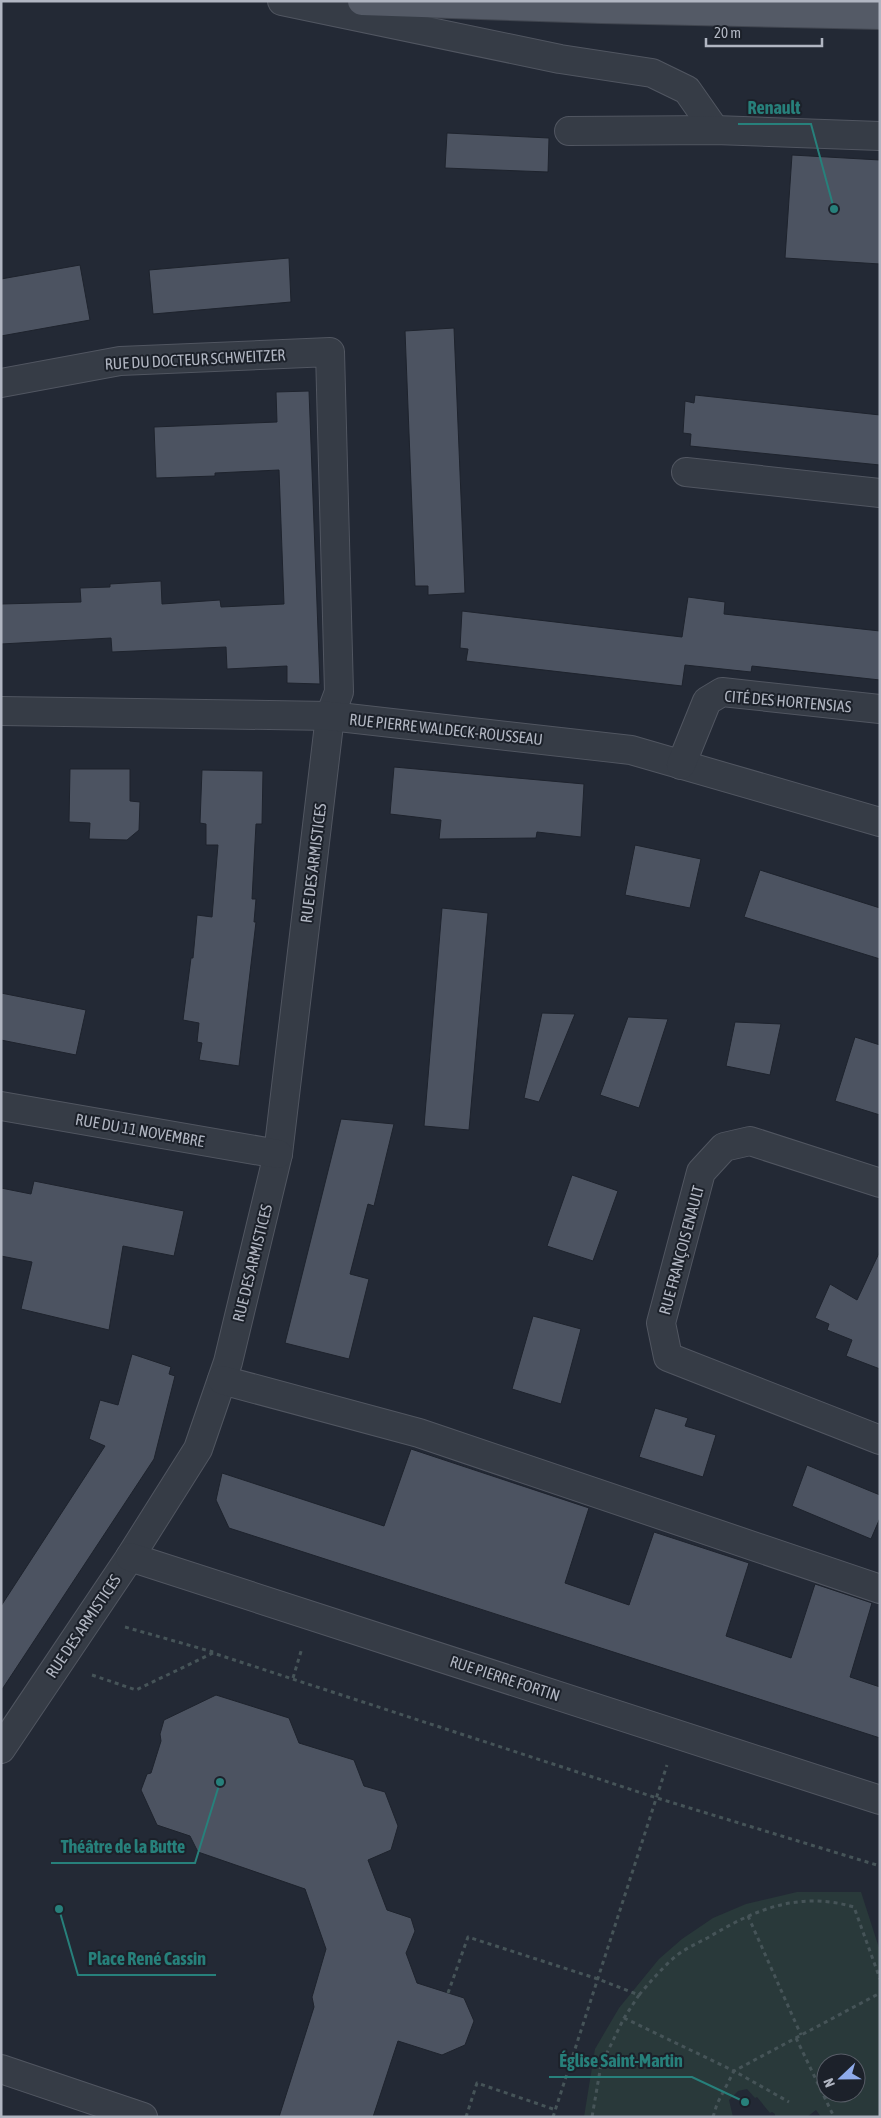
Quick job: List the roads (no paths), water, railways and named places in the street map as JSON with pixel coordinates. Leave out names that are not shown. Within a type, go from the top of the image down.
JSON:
[{"type":"main road","points":[[362,1],[601,10],[880,15]]},
{"type":"street","points":[[282,1],[560,59],[652,73],[687,90],[715,130]]},
{"type":"street","points":[[569,131],[715,130],[880,136]]},
{"type":"street","name":"RUE DU DOCTEUR SCHWEITZER","points":[[1,383],[120,361],[330,352]]},
{"type":"street","name":"RUE DES ARMISTICES","points":[[1,1749],[130,1557],[198,1449],[228,1362],[278,1154],[330,716],[339,692],[330,352]]},
{"type":"street","points":[[686,472],[880,492]]},
{"type":"street","name":"CITÉ DES HORTENSIAS","points":[[681,765],[707,702],[722,692],[880,709]]},
{"type":"street","name":"RUE PIERRE WALDECK-ROUSSEAU","points":[[1,711],[330,716],[631,750],[880,822]]},
{"type":"street","name":"RUE DU 11 NOVEMBRE","points":[[1,1106],[278,1154]]},
{"type":"street","name":"RUE FRANÇOIS ENAULT","points":[[880,1183],[750,1141],[724,1147],[702,1172],[662,1323],[668,1357],[880,1440]]},
{"type":"street","points":[[222,1380],[419,1433],[880,1589]]},
{"type":"street","name":"RUE PIERRE FORTIN","points":[[130,1557],[880,1800]]},
{"type":"street","points":[[1,2069],[143,2117]]},
{"type":"place","name":"Renault","points":[[834,209]]},
{"type":"place","name":"Théâtre de la Butte","points":[[220,1782]]},
{"type":"place","name":"Place René Cassin","points":[[59,1909]]},
{"type":"place","name":"Église Saint-Martin","points":[[745,2102]]}]
